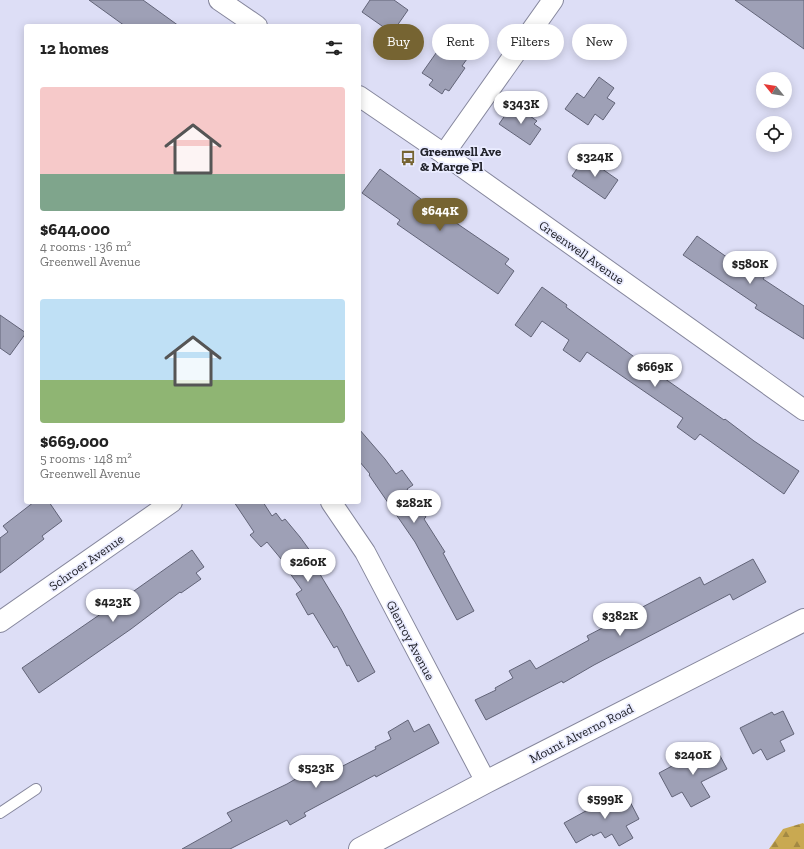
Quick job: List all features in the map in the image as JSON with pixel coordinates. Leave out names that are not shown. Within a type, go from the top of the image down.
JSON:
[{"type":"street","points":[[219,0],[253,24]]},
{"type":"street","points":[[444,154],[553,0]]},
{"type":"street","name":"Greenwell Avenue","points":[[361,97],[444,154],[804,410]]},
{"type":"street","name":"Schroer Avenue","points":[[0,622],[169,504]]},
{"type":"street","name":"Glenroy Avenue","points":[[332,504],[365,552],[486,782]]},
{"type":"street","name":"Mount Alverno Road","points":[[360,849],[486,782],[804,620]]},
{"type":"lane","points":[[0,812],[36,789]]},
{"type":"green space","points":[[803,823],[804,849],[769,849],[783,829]]},
{"type":"building","points":[[89,0],[143,0],[176,24],[122,24]]},
{"type":"building","points":[[370,0],[394,0],[408,10],[398,24],[379,24],[362,12]]},
{"type":"building","points":[[735,0],[804,0],[804,49]]},
{"type":"building","points":[[432,59],[432,60],[466,60],[462,66],[465,68],[449,91],[445,89],[442,94],[429,85],[433,80],[422,73]]},
{"type":"building","points":[[599,77],[614,88],[607,98],[615,103],[603,120],[595,114],[588,125],[565,109],[577,93],[584,98]]},
{"type":"building","points":[[513,104],[537,121],[534,124],[541,129],[530,145],[499,124]]},
{"type":"building","points":[[585,157],[618,180],[605,199],[572,176]]},
{"type":"building","points":[[380,169],[509,259],[505,264],[514,271],[498,294],[397,224],[400,220],[362,193]]},
{"type":"building","points":[[697,236],[738,265],[743,257],[766,274],[763,279],[804,306],[804,339],[755,308],[757,305],[683,255]]},
{"type":"building","points":[[542,287],[567,305],[566,307],[648,367],[799,471],[784,494],[700,434],[695,440],[677,427],[683,418],[587,352],[580,362],[563,350],[569,340],[542,321],[531,337],[515,325]]},
{"type":"building","points":[[0,315],[24,332],[24,336],[10,355],[0,348]]},
{"type":"building","points":[[361,431],[396,474],[402,470],[413,485],[407,489],[426,517],[424,519],[445,552],[443,553],[474,611],[457,620],[415,542],[369,475],[370,474],[361,463]]},
{"type":"building","points":[[31,504],[50,504],[62,521],[42,536],[44,539],[0,573],[0,538],[8,532],[3,526]]},
{"type":"building","points":[[235,504],[264,504],[272,516],[276,513],[282,521],[285,519],[300,537],[316,559],[312,561],[341,609],[375,672],[358,682],[349,665],[347,666],[337,646],[334,648],[313,613],[308,615],[296,594],[302,590],[289,572],[291,571],[267,542],[261,547],[250,535],[254,532]]},
{"type":"building","points":[[192,550],[204,567],[196,573],[201,579],[181,593],[180,592],[131,629],[39,693],[22,668]]},
{"type":"building","points":[[753,559],[766,582],[733,600],[730,594],[594,665],[563,683],[562,681],[486,720],[475,700],[496,690],[495,688],[513,678],[509,671],[530,660],[536,669],[589,640],[587,636],[700,577],[704,585]]},
{"type":"building","points":[[783,711],[794,734],[780,741],[785,751],[767,760],[761,749],[753,754],[740,728],[772,712],[774,715]]},
{"type":"building","points":[[408,720],[414,732],[429,724],[439,743],[304,813],[306,816],[290,825],[287,820],[230,849],[182,849],[232,821],[227,813],[287,784],[318,766],[319,767],[328,762],[333,771],[376,749],[375,747],[391,739],[388,732]]},
{"type":"building","points":[[716,748],[727,769],[701,782],[710,797],[691,807],[682,792],[672,797],[659,773],[698,752],[700,756]]},
{"type":"building","points":[[624,790],[639,819],[626,826],[633,838],[619,846],[612,834],[605,838],[601,832],[593,836],[592,834],[576,843],[564,823]]},
{"type":"place","name":"Greenwell Ave & Marge Pl","points":[[408,158]]}]
